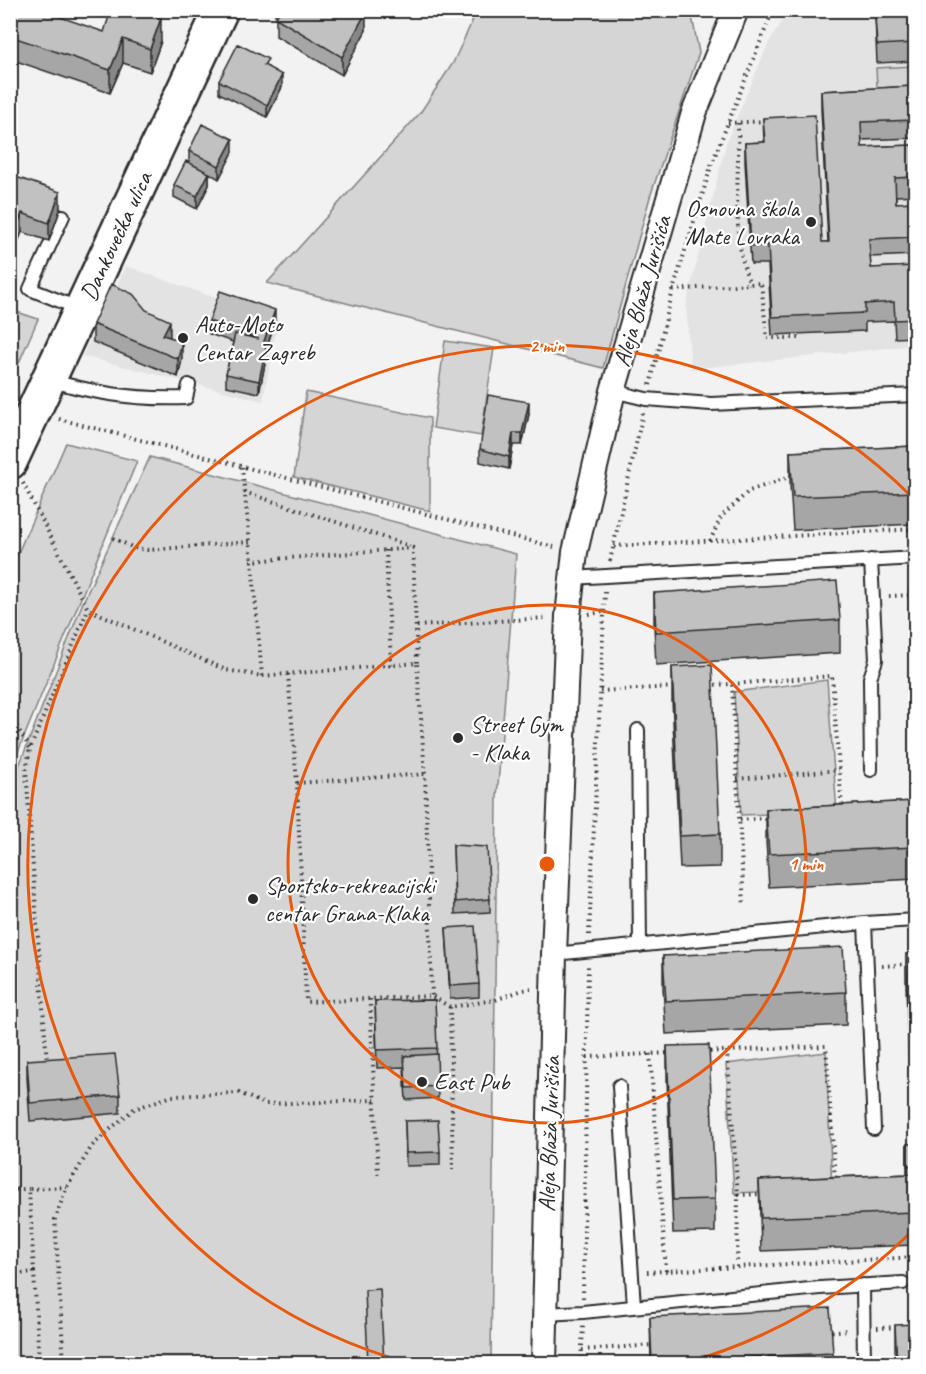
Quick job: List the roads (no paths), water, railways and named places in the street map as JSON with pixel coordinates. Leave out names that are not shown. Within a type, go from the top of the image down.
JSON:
[{"type":"main road","name":"Dankovečka ulica","points":[[16,470],[49,380],[221,10]]},
{"type":"street","name":"Aleja Blaža Jurišića","points":[[544,1364],[554,954],[568,616],[575,552],[613,391],[694,113],[736,10]]},
{"type":"lane","points":[[63,216],[30,289],[81,310]]},
{"type":"lane","points":[[49,380],[105,394],[152,399],[186,398],[189,385]]},
{"type":"lane","points":[[613,391],[646,399],[711,404],[915,395]]},
{"type":"lane","points":[[572,578],[915,558]]},
{"type":"lane","points":[[871,560],[876,660],[870,678],[871,770]]},
{"type":"lane","points":[[638,730],[640,946]]},
{"type":"lane","points":[[554,954],[915,920]]},
{"type":"lane","points":[[865,923],[874,1129]]},
{"type":"lane","points":[[618,1086],[634,1306]]},
{"type":"lane","points":[[544,1314],[903,1283]]},
{"type":"lane","points":[[863,1285],[864,1364]]},
{"type":"place","name":"Osnovna škola Mate Lovraka","points":[[811,222]]},
{"type":"place","name":"Auto-Moto Centar Zagreb","points":[[183,338]]},
{"type":"place","name":"Street Gym - Klaka","points":[[458,738]]},
{"type":"place","name":"Sportsko-rekreacijski centar Grana-Klaka","points":[[253,899]]},
{"type":"place","name":"East Pub","points":[[422,1082]]}]
